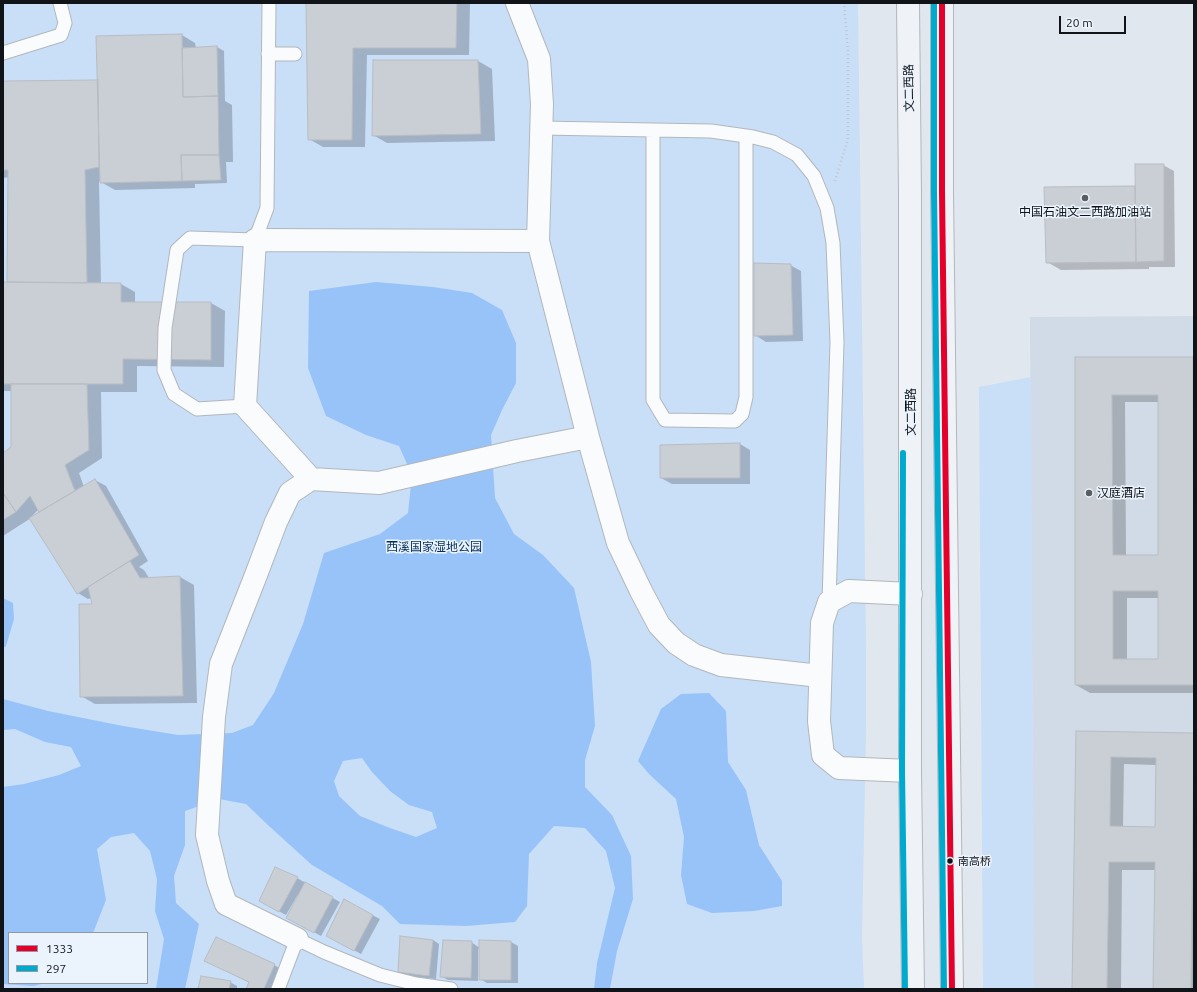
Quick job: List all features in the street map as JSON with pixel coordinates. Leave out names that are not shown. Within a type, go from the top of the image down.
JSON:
[{"type":"main road","name":"文二西路","points":[[908,3],[910,194],[910,772],[913,989]]},
{"type":"main road","points":[[942,3],[952,989]]},
{"type":"street","points":[[517,3],[539,59],[542,128],[538,241],[588,437],[618,543],[641,592],[659,624],[676,643],[694,655],[720,665],[820,676]]},
{"type":"street","points":[[311,480],[244,406],[255,240],[538,241]]},
{"type":"street","points":[[297,939],[226,904],[218,881],[207,835],[214,717],[221,664],[276,522],[290,493],[311,480],[379,483],[517,451],[588,437]]},
{"type":"street","points":[[910,772],[839,768],[824,755],[819,721],[822,623],[829,602],[849,592],[911,594]]},
{"type":"lane","points":[[3,53],[61,35],[65,23],[60,3]]},
{"type":"lane","points":[[244,406],[197,409],[174,394],[164,370],[166,328],[177,250],[190,238],[255,240],[267,208],[269,3]]},
{"type":"lane","points":[[268,54],[295,54]]},
{"type":"lane","points":[[542,128],[711,131],[746,136],[774,142],[797,155],[814,176],[827,208],[833,243],[837,342],[829,602]]},
{"type":"lane","points":[[653,130],[653,400],[665,420],[735,421],[742,414],[746,397],[746,136]]},
{"type":"lane","points":[[278,989],[297,939],[380,976],[416,984],[451,989]]},
{"type":"path","points":[[827,208],[848,139],[848,50],[844,3]]},
{"type":"shaded area","points":[[1194,316],[1194,989],[1034,989],[1030,317]]},
{"type":"green space","name":"西溪国家湿地公园","points":[[3,3],[858,3],[866,648],[862,936],[864,989],[3,989]]},
{"type":"green space","points":[[1031,377],[1034,989],[983,989],[979,387]]},
{"type":"water","points":[[376,282],[433,287],[472,293],[502,310],[516,343],[516,383],[491,435],[495,498],[514,534],[543,555],[574,588],[591,662],[595,726],[585,760],[585,787],[612,815],[631,856],[633,899],[617,951],[610,989],[594,989],[597,963],[615,888],[606,851],[585,828],[554,826],[529,854],[527,906],[515,922],[466,926],[400,924],[382,906],[312,865],[246,804],[219,799],[185,811],[185,845],[174,876],[176,903],[199,924],[185,989],[156,989],[164,939],[155,911],[157,879],[150,851],[134,833],[111,837],[97,849],[106,900],[93,932],[8,932],[8,984],[41,984],[34,986],[3,984],[3,787],[24,784],[59,775],[81,766],[71,747],[45,742],[15,729],[3,730],[3,699],[48,711],[178,735],[232,733],[253,725],[274,693],[303,624],[324,553],[380,534],[408,513],[412,475],[399,446],[366,435],[326,416],[308,368],[309,291]],"holes":[[[362,758],[372,772],[390,791],[409,805],[432,812],[437,828],[416,837],[360,816],[339,796],[334,781],[343,761]]]},
{"type":"water","points":[[3,598],[13,603],[14,619],[6,646],[3,648]]},
{"type":"water","points":[[709,693],[726,711],[728,762],[746,790],[759,845],[782,881],[782,906],[754,911],[712,913],[687,904],[681,875],[684,837],[676,799],[649,774],[638,761],[661,709],[681,694]]},
{"type":"building","points":[[306,3],[457,3],[456,48],[353,48],[352,140],[308,140]]},
{"type":"building","points":[[182,34],[183,97],[218,96],[219,155],[181,155],[182,181],[100,183],[96,36]]},
{"type":"building","points":[[217,46],[218,96],[183,97],[182,48]]},
{"type":"building","points":[[373,60],[478,60],[481,134],[372,136]]},
{"type":"building","points":[[98,80],[99,167],[85,170],[87,283],[7,282],[8,170],[3,170],[3,81]]},
{"type":"building","points":[[181,155],[219,155],[221,180],[182,181]]},
{"type":"building","points":[[1135,164],[1164,164],[1164,261],[1136,262]]},
{"type":"building","points":[[1135,186],[1136,262],[1046,263],[1044,187]]},
{"type":"building","points":[[754,263],[791,264],[793,335],[754,336]]},
{"type":"building","points":[[3,282],[121,283],[121,302],[211,302],[211,360],[123,359],[123,384],[3,384]]},
{"type":"building","points":[[1075,357],[1193,357],[1194,685],[1075,685]],"holes":[[[1112,395],[1158,395],[1158,555],[1113,555]],[[1113,591],[1158,591],[1158,659],[1113,659]]]},
{"type":"building","points":[[11,384],[87,384],[89,450],[65,465],[75,491],[39,512],[30,496],[16,512],[3,493],[3,453],[11,447]]},
{"type":"building","points":[[740,443],[740,478],[660,478],[660,445]]},
{"type":"building","points":[[95,479],[139,555],[77,594],[29,518]]},
{"type":"building","points":[[3,493],[16,512],[3,520]]},
{"type":"building","points":[[130,561],[140,578],[180,576],[183,696],[80,697],[79,604],[92,604],[88,587]]},
{"type":"building","points":[[1076,731],[1194,733],[1191,989],[1153,989],[1155,862],[1109,862],[1107,989],[1072,989]],"holes":[[[1111,757],[1156,758],[1155,827],[1110,826]]]},
{"type":"building","points":[[275,867],[298,877],[279,912],[259,901]]},
{"type":"building","points":[[305,882],[333,897],[314,933],[286,918]]},
{"type":"building","points":[[344,899],[373,915],[354,951],[326,936]]},
{"type":"building","points":[[400,936],[433,940],[429,976],[398,972]]},
{"type":"building","points":[[216,937],[275,964],[264,989],[246,989],[249,982],[204,961]]},
{"type":"building","points":[[443,940],[472,941],[471,978],[440,977]]},
{"type":"building","points":[[479,940],[511,941],[511,980],[479,980]]},
{"type":"building","points":[[201,976],[231,981],[229,989],[198,989]]},
{"type":"transit line","name":"297","points":[[934,3],[934,192],[944,989]]},
{"type":"transit line","name":"1333","points":[[942,3],[942,192],[952,989]]},
{"type":"transit line","name":"297","points":[[903,453],[902,771],[905,989]]},
{"type":"place","name":"中国石油文二西路加油站","points":[[1085,198]]},
{"type":"place","name":"汉庭酒店","points":[[1089,493]]},
{"type":"place","name":"南高桥","points":[[950,861]]}]
